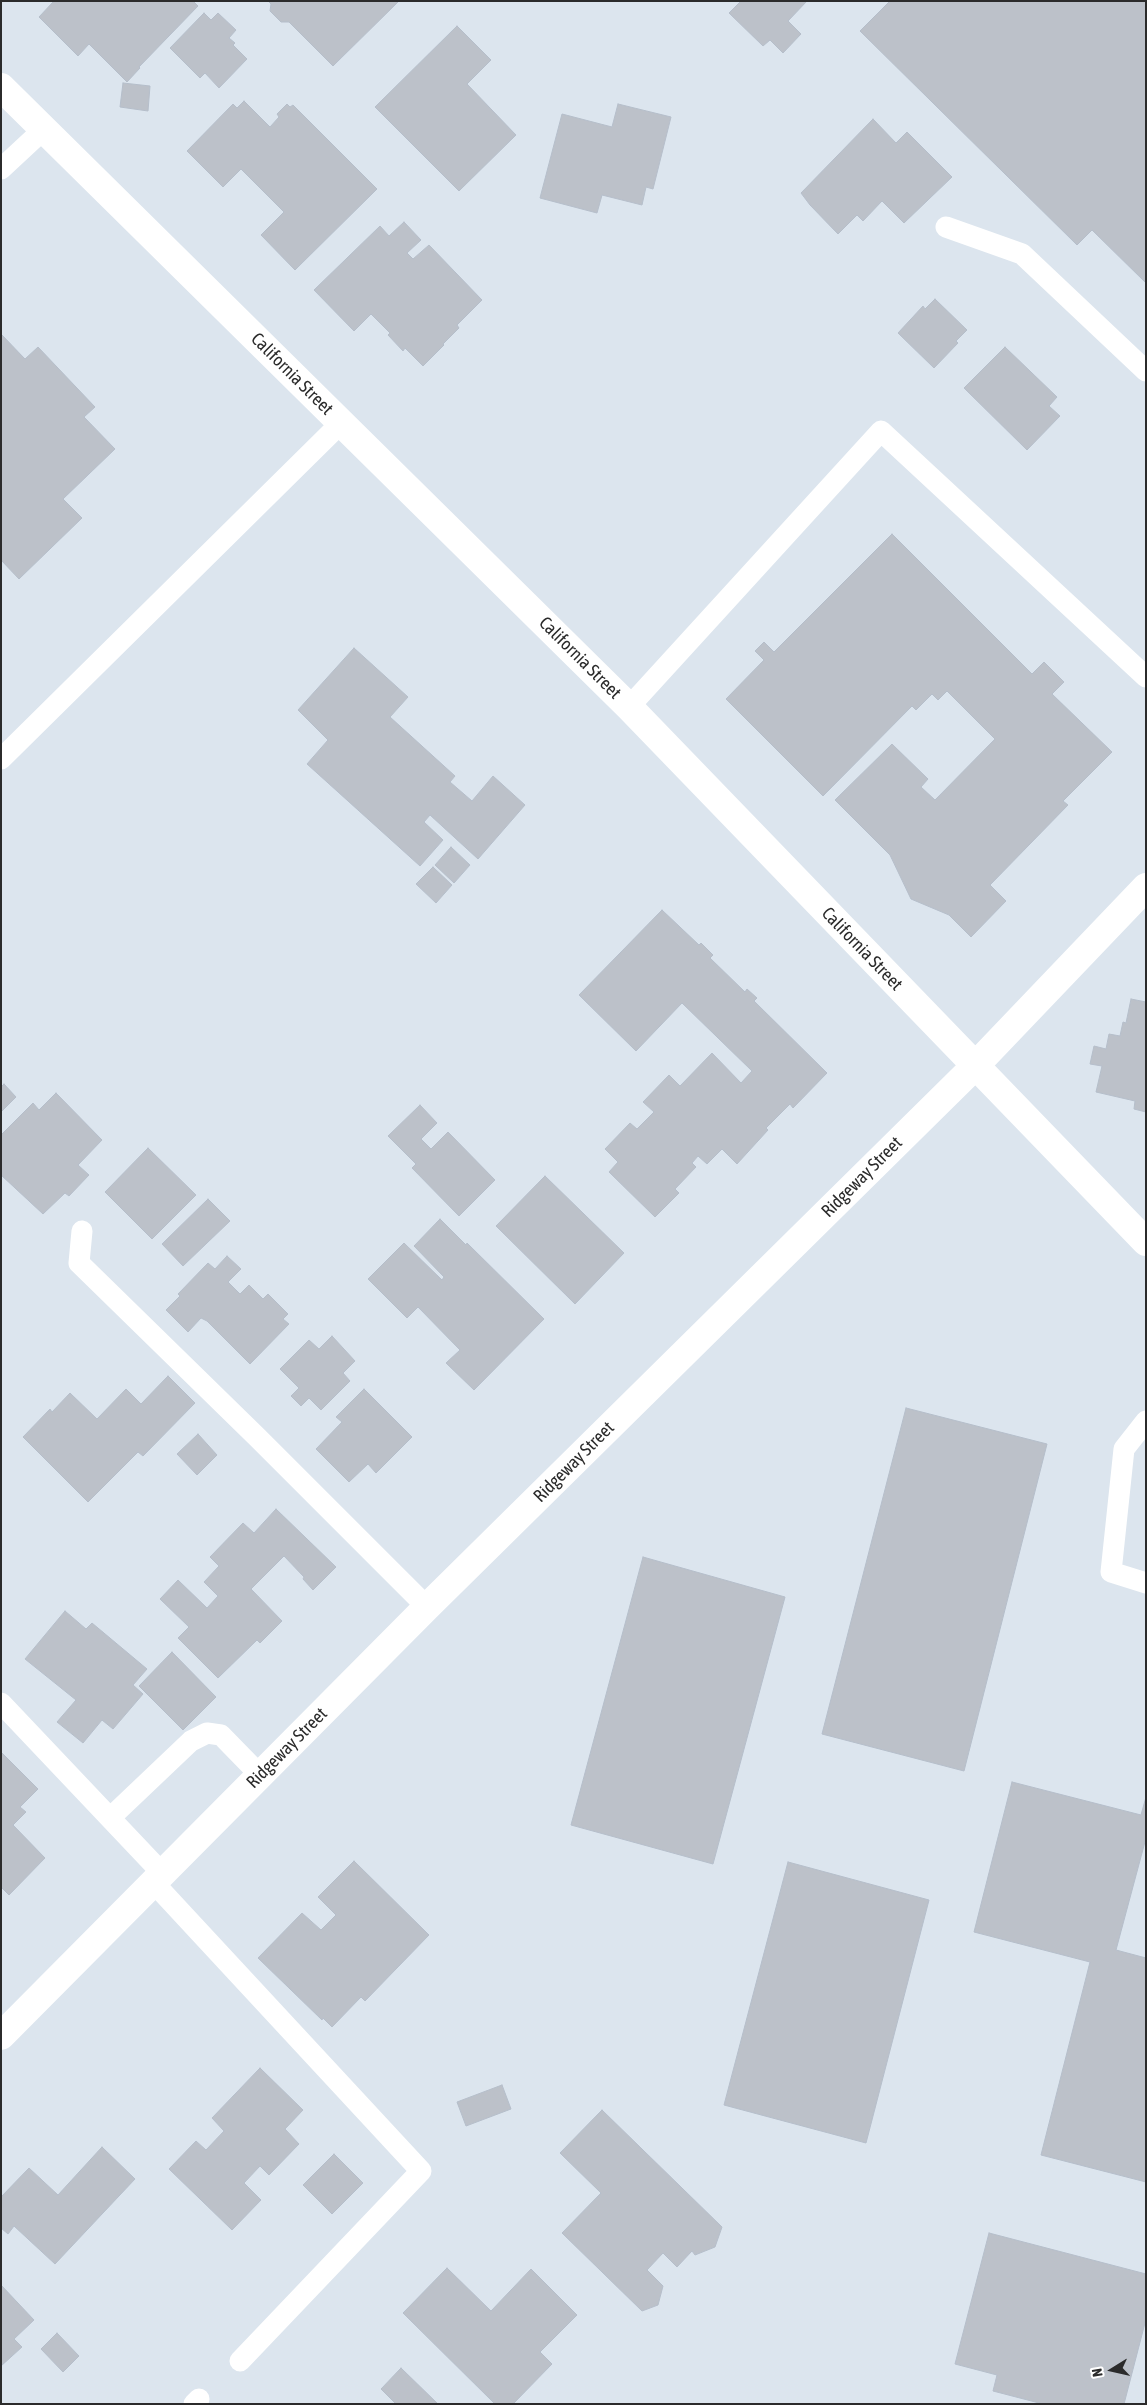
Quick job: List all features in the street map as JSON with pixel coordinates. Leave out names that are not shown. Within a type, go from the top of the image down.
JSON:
[{"type":"main road","name":"California Street","points":[[1,87],[629,707],[1146,1242]]},
{"type":"main road","name":"Ridgeway Street","points":[[1,2036],[427,1607],[974,1066],[1146,887]]},
{"type":"lane","points":[[1,169],[44,129]]},
{"type":"lane","points":[[946,227],[1022,254],[1146,372]]},
{"type":"lane","points":[[1,759],[341,423]]},
{"type":"lane","points":[[629,707],[881,431],[1146,677]]},
{"type":"lane","points":[[82,1231],[79,1263],[427,1607]]},
{"type":"lane","points":[[1146,1421],[1124,1449],[1111,1572],[1146,1583]]},
{"type":"lane","points":[[1,1703],[110,1818],[157,1878],[420,2171],[240,2361]]},
{"type":"lane","points":[[110,1818],[191,1741],[207,1733],[221,1735],[260,1775]]},
{"type":"building","points":[[54,1],[193,1],[198,6],[127,82],[89,44],[78,56],[39,17]]},
{"type":"building","points":[[268,1],[398,2],[333,66],[289,22],[281,22],[270,11],[271,4]]},
{"type":"building","points":[[741,1],[807,1],[788,21],[801,34],[783,53],[770,40],[763,46],[729,13]]},
{"type":"building","points":[[890,1],[1146,1],[1146,283],[1092,230],[1077,245],[860,31]]},
{"type":"building","points":[[204,13],[211,20],[218,13],[236,30],[229,38],[235,43],[233,45],[247,59],[219,88],[205,73],[200,78],[170,48]]},
{"type":"building","points":[[457,26],[491,60],[467,84],[516,135],[459,191],[375,107]]},
{"type":"building","points":[[123,83],[150,86],[148,111],[120,107]]},
{"type":"building","points":[[244,101],[270,127],[279,117],[277,114],[287,104],[290,107],[293,105],[377,189],[295,270],[261,235],[284,212],[241,169],[223,187],[187,151],[233,104],[237,108]]},
{"type":"building","points":[[618,104],[671,117],[653,189],[646,187],[642,205],[602,195],[597,213],[540,198],[562,114],[612,127]]},
{"type":"building","points":[[873,119],[896,143],[907,132],[952,177],[904,223],[882,201],[863,221],[857,215],[838,234],[801,193]]},
{"type":"building","points":[[404,222],[421,240],[407,253],[413,259],[429,245],[482,300],[457,325],[459,328],[423,366],[405,348],[403,351],[388,335],[390,333],[371,314],[354,331],[314,290],[380,226],[389,236]]},
{"type":"building","points":[[935,299],[967,330],[956,341],[958,343],[934,368],[898,333],[923,306],[925,309]]},
{"type":"building","points":[[1,334],[25,359],[38,347],[95,407],[84,417],[115,449],[63,499],[82,518],[19,579],[1,560]]},
{"type":"building","points":[[1005,347],[1057,397],[1049,406],[1060,416],[1027,450],[964,388]]},
{"type":"building","points":[[892,534],[1032,674],[1044,662],[1064,682],[1052,694],[1112,752],[1063,801],[1068,805],[990,885],[1006,901],[971,937],[949,915],[911,899],[890,855],[835,800],[892,744],[928,779],[921,787],[935,800],[995,739],[947,691],[938,700],[932,694],[916,710],[912,706],[823,796],[726,699],[764,660],[755,651],[764,642],[774,652]]},
{"type":"building","points":[[354,648],[408,697],[390,717],[455,776],[450,782],[472,801],[493,776],[525,805],[478,859],[430,815],[424,822],[443,840],[420,866],[307,764],[328,740],[298,710]]},
{"type":"building","points":[[451,847],[470,865],[454,883],[435,865]]},
{"type":"building","points":[[433,867],[452,885],[436,903],[416,884]]},
{"type":"building","points":[[662,910],[699,945],[701,943],[713,955],[710,958],[745,992],[747,989],[757,998],[754,1001],[827,1073],[793,1108],[790,1104],[766,1128],[768,1130],[737,1164],[722,1149],[707,1164],[698,1156],[692,1163],[696,1167],[675,1189],[679,1193],[655,1217],[609,1172],[618,1162],[605,1149],[630,1123],[637,1129],[654,1112],[643,1102],[669,1075],[680,1086],[712,1053],[741,1083],[752,1071],[682,1003],[636,1051],[579,995]]},
{"type":"building","points":[[1131,999],[1146,1002],[1146,1112],[1134,1109],[1135,1101],[1096,1092],[1102,1066],[1090,1064],[1094,1046],[1106,1049],[1109,1034],[1120,1036],[1123,1022],[1126,1023]]},
{"type":"building","points":[[4,1084],[16,1097],[1,1112],[1,1087]]},
{"type":"building","points":[[56,1093],[102,1140],[78,1165],[89,1175],[69,1196],[65,1193],[43,1214],[1,1175],[1,1135],[33,1103],[39,1110]]},
{"type":"building","points":[[420,1105],[437,1123],[421,1139],[431,1149],[448,1132],[495,1180],[459,1216],[412,1168],[416,1164],[388,1136]]},
{"type":"building","points":[[148,1148],[196,1195],[152,1239],[105,1192]]},
{"type":"building","points":[[545,1176],[624,1253],[575,1304],[496,1226]]},
{"type":"building","points":[[208,1199],[230,1221],[183,1266],[162,1244]]},
{"type":"building","points":[[440,1219],[544,1319],[474,1390],[446,1363],[460,1350],[418,1307],[407,1318],[368,1279],[404,1243],[442,1280],[444,1277],[414,1246]]},
{"type":"building","points":[[227,1256],[241,1269],[228,1282],[240,1294],[249,1285],[263,1299],[268,1294],[288,1314],[283,1319],[289,1324],[250,1364],[207,1321],[201,1318],[188,1332],[166,1310],[180,1296],[178,1294],[208,1263],[215,1269]]},
{"type":"building","points":[[332,1336],[355,1361],[343,1373],[350,1381],[321,1410],[309,1398],[301,1406],[291,1396],[299,1388],[280,1369],[309,1340],[319,1349]]},
{"type":"building","points":[[168,1376],[195,1403],[143,1456],[138,1452],[88,1502],[23,1437],[50,1409],[52,1412],[70,1393],[97,1419],[126,1389],[141,1404]]},
{"type":"building","points":[[364,1389],[412,1437],[376,1473],[368,1464],[349,1482],[316,1449],[342,1422],[336,1417]]},
{"type":"building","points":[[906,1408],[1047,1444],[964,1771],[822,1734]]},
{"type":"building","points":[[198,1434],[217,1455],[197,1475],[177,1454]]},
{"type":"building","points":[[276,1509],[336,1567],[313,1590],[303,1579],[304,1577],[284,1556],[251,1589],[282,1621],[260,1643],[257,1640],[218,1678],[178,1638],[189,1627],[160,1599],[178,1580],[207,1608],[218,1596],[204,1582],[219,1566],[210,1557],[243,1523],[254,1533]]},
{"type":"building","points":[[643,1557],[785,1597],[713,1864],[571,1825]]},
{"type":"building","points":[[65,1611],[86,1629],[92,1623],[147,1669],[133,1685],[143,1694],[113,1729],[102,1720],[83,1743],[57,1722],[76,1700],[25,1659]]},
{"type":"building","points":[[172,1652],[216,1697],[183,1730],[139,1686]]},
{"type":"building","points":[[1,1752],[38,1789],[20,1807],[26,1812],[13,1825],[45,1858],[9,1895],[1,1887]]},
{"type":"building","points":[[1012,1782],[1141,1815],[1146,1797],[1146,1838],[1116,1950],[1146,1958],[1146,2182],[1041,2155],[1090,1962],[974,1932]]},
{"type":"building","points":[[354,1861],[429,1935],[365,2001],[361,1997],[332,2027],[323,2018],[322,2020],[258,1958],[302,1913],[321,1930],[336,1915],[318,1897]]},
{"type":"building","points":[[788,1862],[929,1900],[866,2143],[724,2105]]},
{"type":"building","points":[[260,2068],[303,2110],[285,2129],[299,2144],[269,2175],[260,2166],[244,2183],[261,2200],[232,2230],[169,2169],[196,2141],[206,2150],[224,2131],[212,2118]]},
{"type":"building","points":[[502,2085],[511,2109],[466,2126],[457,2102]]},
{"type":"building","points":[[602,2110],[722,2227],[715,2247],[695,2255],[692,2251],[677,2267],[663,2253],[647,2270],[663,2286],[658,2305],[642,2311],[562,2233],[601,2193],[560,2153]]},
{"type":"building","points":[[102,2147],[135,2179],[55,2264],[14,2226],[8,2234],[1,2228],[1,2197],[29,2168],[58,2195]]},
{"type":"building","points":[[334,2154],[363,2183],[332,2214],[303,2185]]},
{"type":"building","points":[[989,2233],[1146,2274],[1146,2319],[1124,2404],[1043,2404],[993,2391],[997,2375],[955,2364]]},
{"type":"building","points":[[447,2268],[491,2311],[531,2269],[577,2315],[540,2352],[552,2364],[513,2404],[495,2404],[403,2313]]},
{"type":"building","points":[[1,2285],[34,2320],[14,2339],[22,2347],[1,2366]]},
{"type":"building","points":[[57,2333],[79,2356],[63,2372],[41,2349]]},
{"type":"building","points":[[401,2368],[438,2404],[396,2404],[381,2389]]}]
